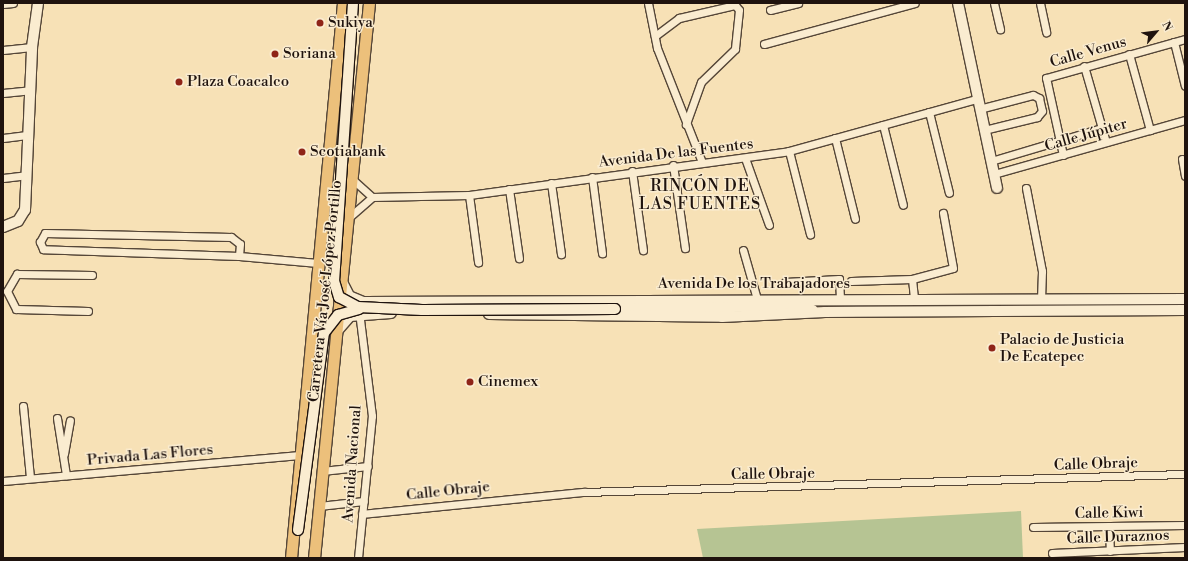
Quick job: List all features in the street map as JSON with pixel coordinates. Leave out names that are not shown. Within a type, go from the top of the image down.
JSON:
[{"type":"main road","points":[[3,227],[18,221],[25,210],[32,47],[38,3]]},
{"type":"main road","name":"Carretera Vía José López Portillo","points":[[292,558],[300,455],[343,3]]},
{"type":"main road","points":[[353,3],[334,281],[336,292],[344,302],[358,307],[422,310],[793,306],[825,312]]},
{"type":"main road","name":"Carretera Vía José López Portillo","points":[[314,558],[346,220],[369,3]]},
{"type":"main road","points":[[958,3],[978,104],[997,188]]},
{"type":"main road","points":[[341,274],[344,290],[358,301]]},
{"type":"main road","name":"Avenida De los Trabajadores","points":[[358,301],[1042,297],[1185,299]]},
{"type":"main road","points":[[292,558],[298,530],[324,333],[338,315],[361,308],[573,304],[624,300]]},
{"type":"main road","name":"Avenida De los Trabajadores","points":[[336,335],[343,320],[359,313],[722,318],[825,312],[1185,310]]},
{"type":"street","points":[[3,4],[13,3]]},
{"type":"street","points":[[648,3],[655,36],[686,124],[702,162]]},
{"type":"street","points":[[770,10],[798,3]]},
{"type":"street","points":[[764,44],[915,3]]},
{"type":"street","points":[[994,3],[1000,29]]},
{"type":"street","points":[[1040,3],[1046,32]]},
{"type":"street","points":[[655,36],[679,18],[735,5],[739,10],[736,44],[701,82],[686,124]]},
{"type":"street","name":"Calle Venus","points":[[1059,141],[1046,78],[1084,66],[1185,39]]},
{"type":"street","points":[[1174,42],[1185,86]]},
{"type":"street","points":[[3,50],[32,47]]},
{"type":"street","points":[[1129,54],[1150,130]]},
{"type":"street","points":[[1084,66],[1106,142]]},
{"type":"street","points":[[3,93],[30,90]]},
{"type":"street","name":"Avenida De las Fuentes","points":[[372,197],[469,195],[673,165],[745,158],[789,151],[929,112],[1033,95],[1039,98],[1042,111],[1037,117],[984,130]]},
{"type":"street","points":[[929,112],[949,193]]},
{"type":"street","name":"Calle Júpiter","points":[[994,174],[1185,120]]},
{"type":"street","points":[[883,125],[902,205]]},
{"type":"street","points":[[991,161],[1102,128]]},
{"type":"street","points":[[3,138],[29,135]]},
{"type":"street","points":[[835,138],[855,219]]},
{"type":"street","points":[[1059,141],[1063,155]]},
{"type":"street","points":[[789,151],[810,234]]},
{"type":"street","points":[[745,158],[769,225]]},
{"type":"street","points":[[1182,159],[1185,176]]},
{"type":"street","points":[[673,165],[685,248]]},
{"type":"street","points":[[632,171],[642,250]]},
{"type":"street","points":[[3,178],[26,175]]},
{"type":"street","points":[[592,177],[602,253]]},
{"type":"street","points":[[346,220],[372,197],[351,178]]},
{"type":"street","points":[[551,183],[561,254]]},
{"type":"street","points":[[1026,188],[1042,271],[1042,297]]},
{"type":"street","points":[[509,190],[519,258]]},
{"type":"street","points":[[469,195],[478,262]]},
{"type":"street","points":[[851,281],[912,279],[953,268],[944,213]]},
{"type":"street","points":[[239,256],[240,244],[231,237],[45,233],[40,242],[43,249],[239,256],[318,263]]},
{"type":"street","points":[[743,250],[757,299]]},
{"type":"street","points":[[88,311],[16,309],[5,291],[17,274],[92,275]]},
{"type":"street","points":[[785,282],[839,279],[840,298]]},
{"type":"street","points":[[912,279],[914,298]]},
{"type":"street","name":"Avenida Nacional","points":[[358,301],[372,416],[358,558]]},
{"type":"street","points":[[23,406],[30,478]]},
{"type":"street","points":[[57,418],[64,454],[66,475]]},
{"type":"street","points":[[64,454],[70,421]]},
{"type":"street","name":"Privada Las Flores","points":[[3,481],[300,455]]},
{"type":"street","points":[[322,471],[368,466]]},
{"type":"street","name":"Calle Obraje","points":[[362,514],[584,492],[1185,474]]},
{"type":"street","points":[[319,506],[364,501]]},
{"type":"street","name":"Calle Kiwi","points":[[1033,526],[1185,525]]},
{"type":"street","points":[[1109,526],[1110,551]]},
{"type":"street","name":"Calle Duraznos","points":[[1052,553],[1185,548]]},
{"type":"green space","points":[[1021,511],[1023,558],[703,558],[697,529]]},
{"type":"place","name":"Sukiya","points":[[320,23]]},
{"type":"place","name":"Soriana","points":[[275,54]]},
{"type":"place","name":"Plaza Coacalco","points":[[179,82]]},
{"type":"place","name":"Scotiabank","points":[[302,152]]},
{"type":"place","name":"Palacio de Justicia De Ecatepec","points":[[992,348]]},
{"type":"place","name":"Cinemex","points":[[470,382]]},
{"type":"district","name":"RINCÓN DE LAS FUENTES","points":[[700,195]]}]
